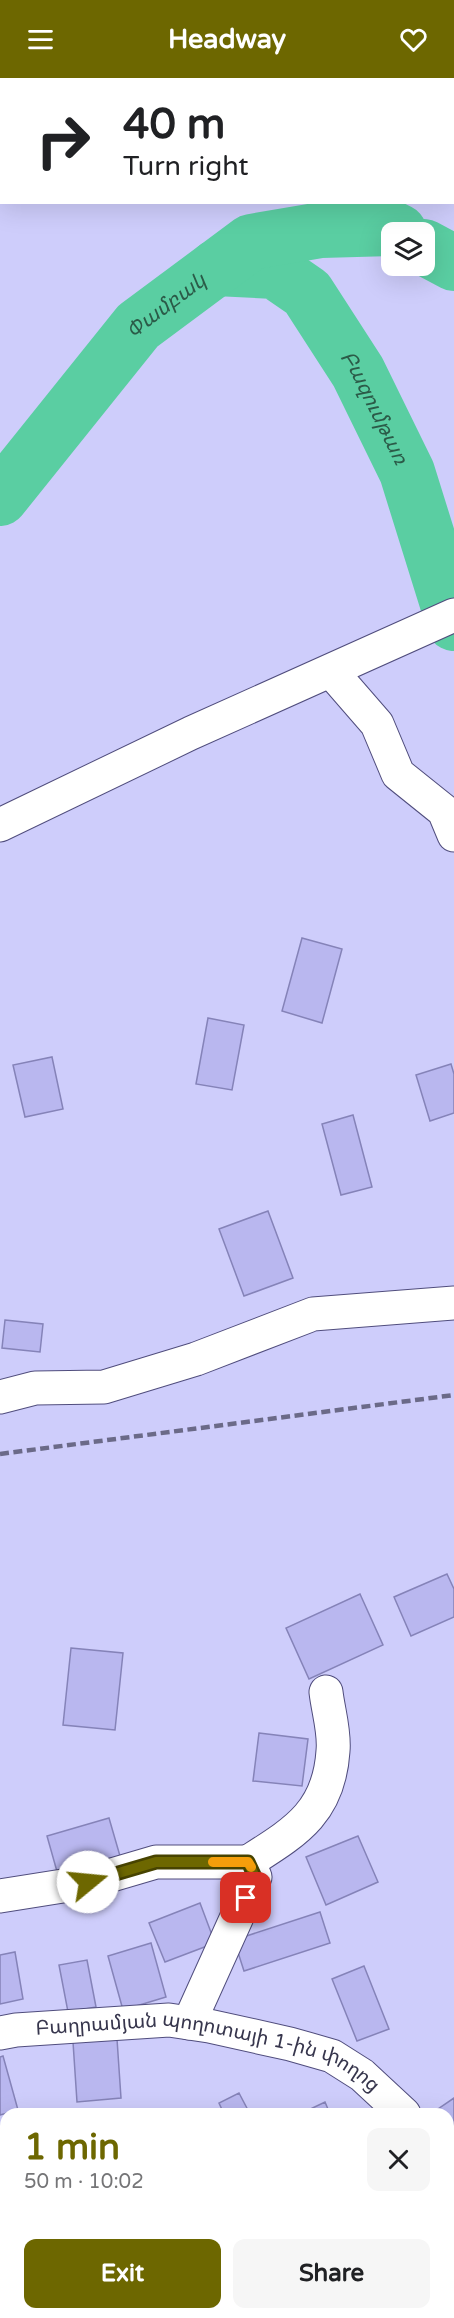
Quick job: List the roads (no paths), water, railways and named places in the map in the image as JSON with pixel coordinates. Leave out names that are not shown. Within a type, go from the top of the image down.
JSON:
[{"type":"street","points":[[0,825],[191,733],[454,615]]},
{"type":"street","points":[[331,671],[377,723],[398,774],[444,811],[454,835]]},
{"type":"street","points":[[0,1397],[35,1388],[104,1387],[196,1359],[313,1314],[454,1303]]},
{"type":"street","points":[[0,1896],[88,1882],[156,1862],[248,1862],[297,1831],[313,1813],[326,1788],[334,1750],[326,1692]]},
{"type":"street","points":[[189,2023],[255,1877],[248,1862]]},
{"type":"street","name":"Բաղրամյան պողոտայի 1-ին փողոց","points":[[0,2033],[169,2020],[189,2023],[290,2044],[332,2056],[362,2075],[398,2108]]},
{"type":"waterway","name":"Փամբակ","points":[[0,498],[138,326],[251,242],[321,230],[381,228]]},
{"type":"waterway","name":"Փամբակ","points":[[435,253],[454,263]]},
{"type":"waterway","name":"Բազումթառ","points":[[216,268],[275,271],[307,293],[358,372],[407,472],[454,623]]},
{"type":"railway","points":[[0,1454],[454,1395]]}]
